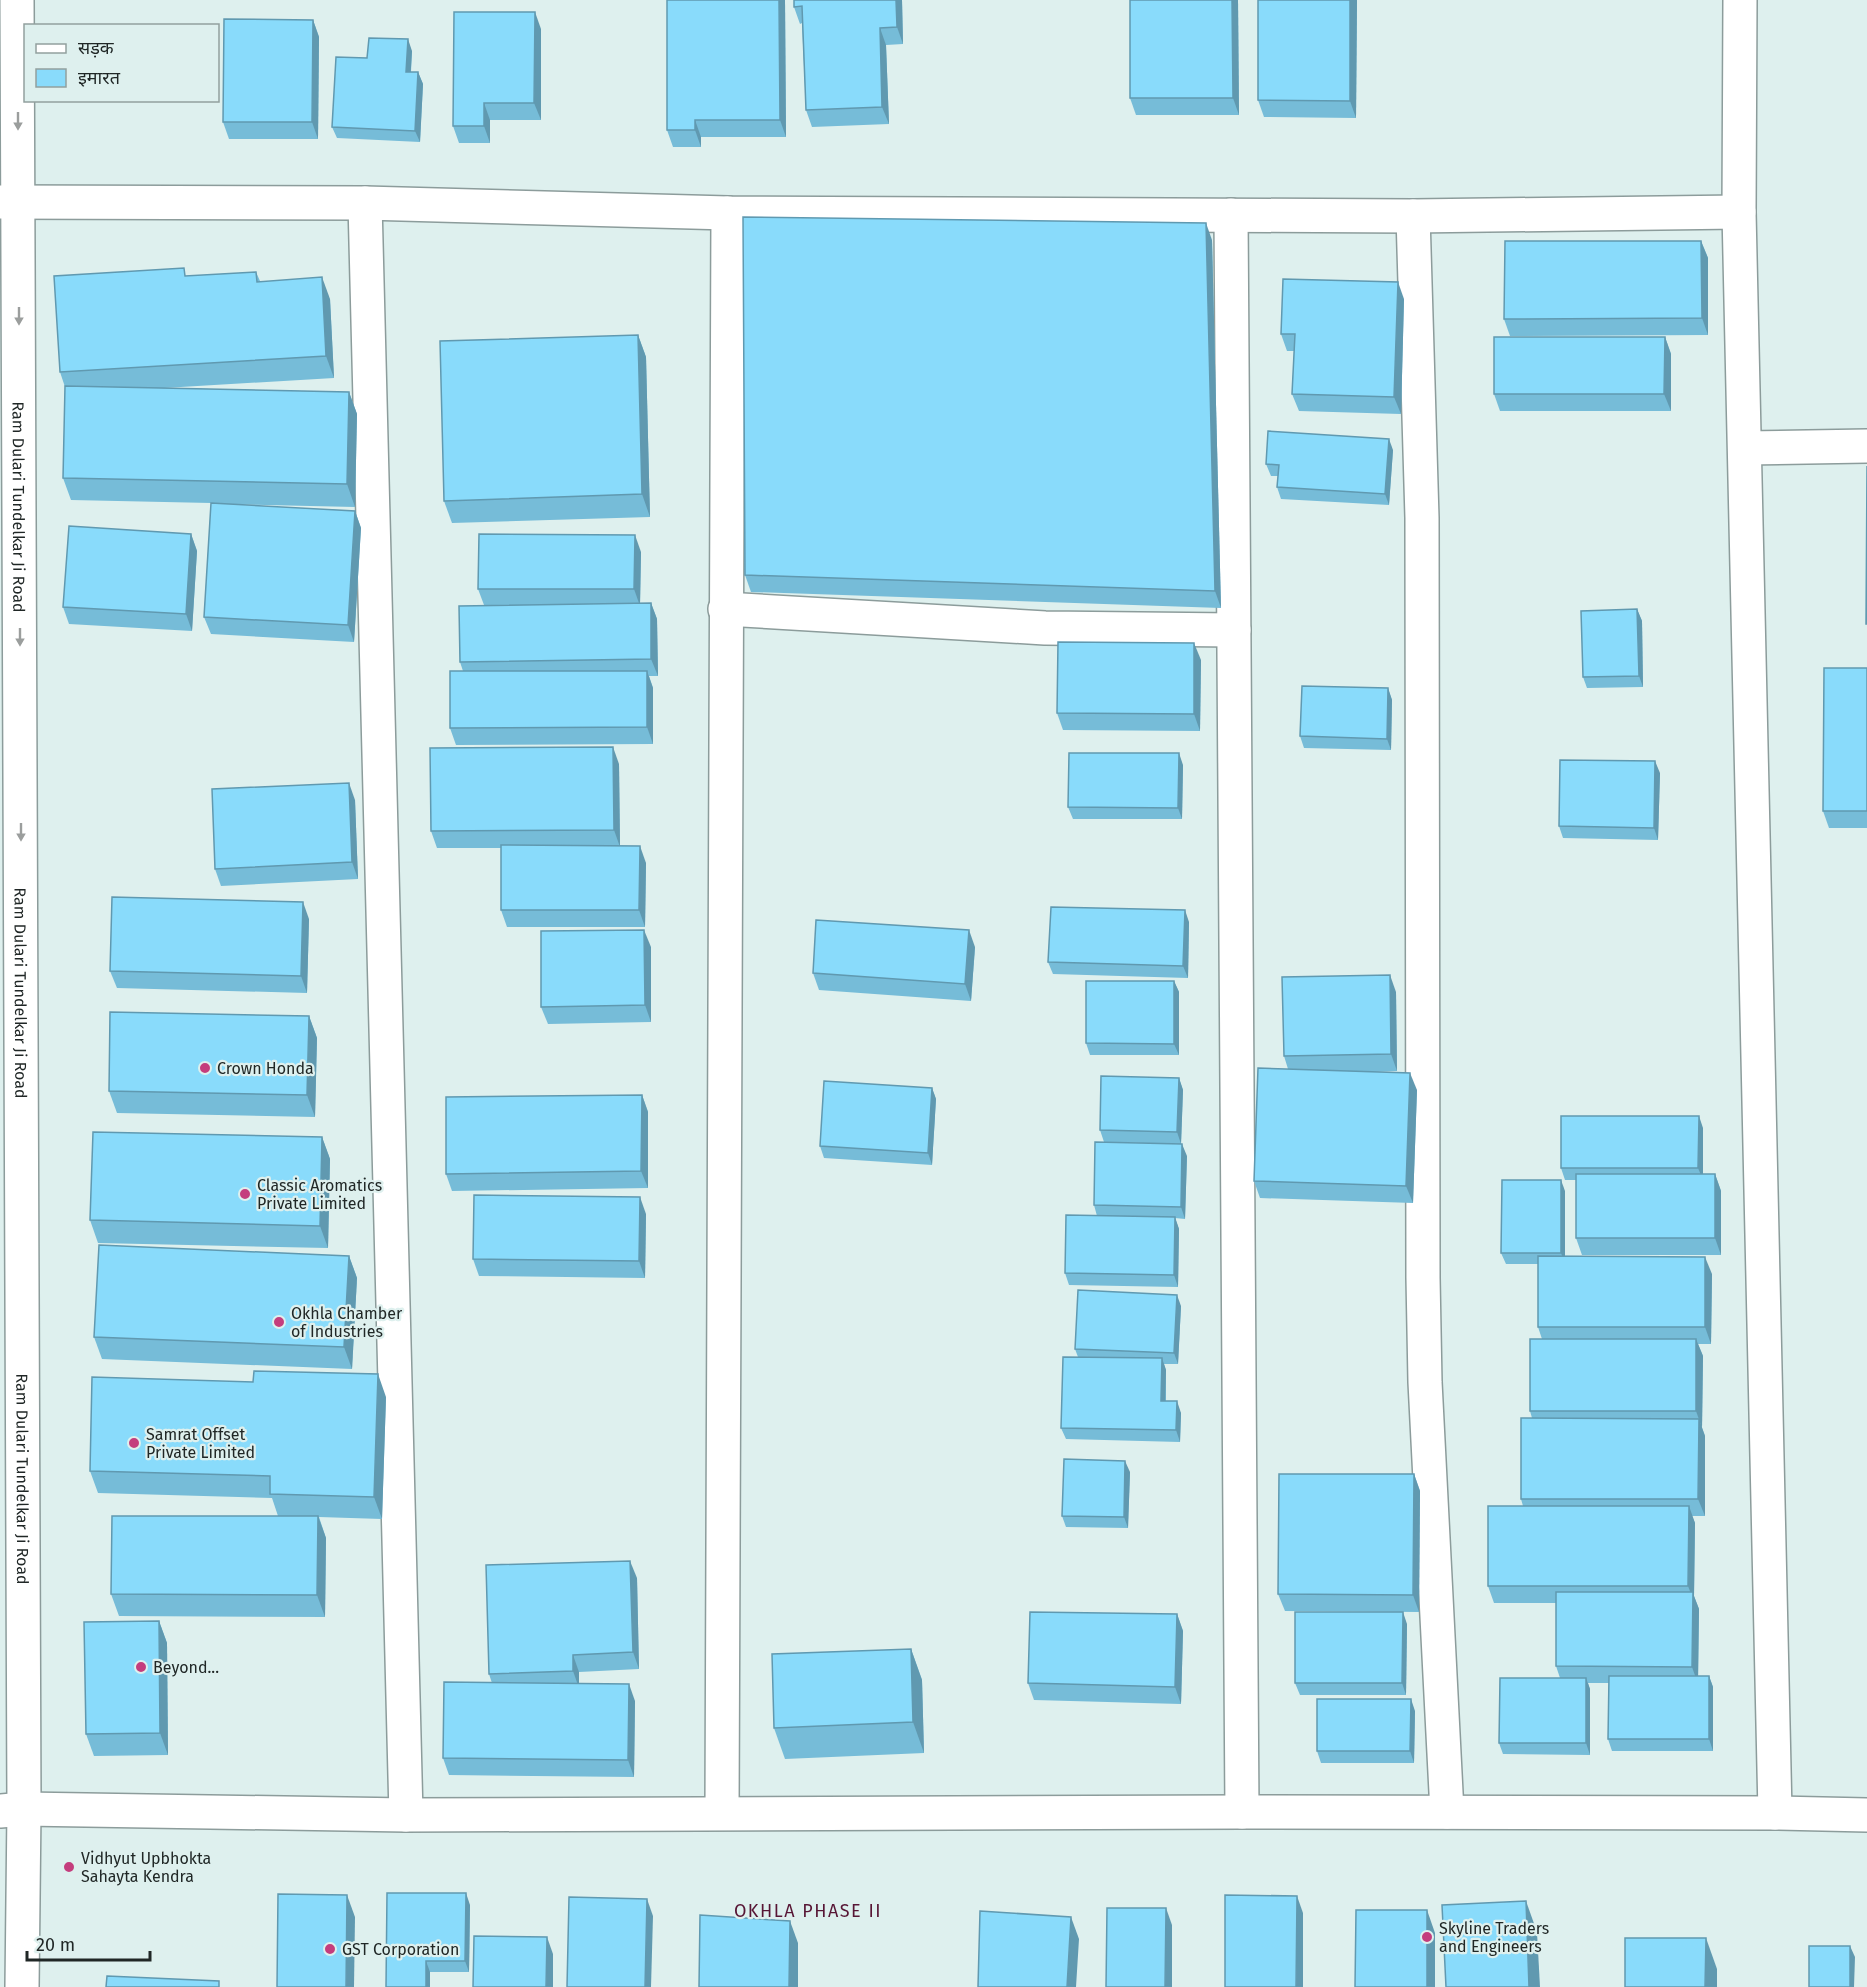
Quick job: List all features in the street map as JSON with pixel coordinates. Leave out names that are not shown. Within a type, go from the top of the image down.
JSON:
[{"type":"street","name":"Ram Dulari Tundelkar Ji Road","points":[[17,0],[9,202],[12,1810],[22,1987]]},
{"type":"street","points":[[1740,0],[1739,212],[1775,1813]]},
{"type":"street","points":[[9,202],[365,203],[728,213],[1413,216],[1739,212]]},
{"type":"street","points":[[365,203],[406,1815]]},
{"type":"street","points":[[722,1812],[728,213]]},
{"type":"street","points":[[1231,215],[1242,1812]]},
{"type":"street","points":[[1413,216],[1422,518],[1425,1370],[1447,1812]]},
{"type":"street","points":[[1745,448],[1867,446]]},
{"type":"street","points":[[725,609],[1045,628],[1234,630]]},
{"type":"street","points":[[12,1810],[406,1815],[722,1812],[1447,1812],[1867,1815]]},
{"type":"building","points":[[667,0],[779,0],[780,120],[695,120],[695,130],[667,130]]},
{"type":"building","points":[[794,0],[896,0],[897,27],[880,28],[882,107],[806,110],[802,6],[794,7]]},
{"type":"building","points":[[1130,0],[1232,0],[1233,98],[1130,98]]},
{"type":"building","points":[[1258,0],[1350,0],[1350,101],[1258,100]]},
{"type":"building","points":[[454,12],[535,12],[534,103],[484,103],[484,126],[453,126]]},
{"type":"building","points":[[224,19],[313,20],[312,122],[223,122]]},
{"type":"building","points":[[369,38],[408,39],[406,72],[418,72],[415,131],[332,127],[336,57],[367,58]]},
{"type":"building","points":[[743,217],[1206,223],[1215,591],[745,575]]},
{"type":"building","points":[[1505,241],[1701,241],[1702,318],[1504,319]]},
{"type":"building","points":[[184,268],[185,276],[256,272],[257,282],[322,277],[326,356],[60,372],[54,276]]},
{"type":"building","points":[[1283,279],[1398,282],[1394,397],[1292,394],[1295,334],[1281,334]]},
{"type":"building","points":[[638,335],[642,494],[444,501],[440,341]]},
{"type":"building","points":[[1494,337],[1665,337],[1664,394],[1494,394]]},
{"type":"building","points":[[65,386],[349,392],[347,484],[63,478]]},
{"type":"building","points":[[1268,431],[1389,439],[1385,494],[1277,487],[1279,465],[1266,464]]},
{"type":"building","points":[[1867,466],[1867,624],[1866,624]]},
{"type":"building","points":[[211,503],[355,511],[348,625],[204,617]]},
{"type":"building","points":[[69,526],[191,534],[186,614],[63,607]]},
{"type":"building","points":[[479,534],[635,535],[634,589],[478,589]]},
{"type":"building","points":[[651,603],[651,659],[460,662],[459,606]]},
{"type":"building","points":[[1637,609],[1639,676],[1583,677],[1581,611]]},
{"type":"building","points":[[1058,642],[1194,643],[1194,714],[1057,713]]},
{"type":"building","points":[[1824,668],[1867,668],[1867,811],[1823,811]]},
{"type":"building","points":[[450,671],[647,671],[647,727],[450,728]]},
{"type":"building","points":[[1302,686],[1388,688],[1387,739],[1300,736]]},
{"type":"building","points":[[613,747],[614,830],[431,831],[430,748]]},
{"type":"building","points":[[1069,753],[1179,753],[1178,808],[1068,807]]},
{"type":"building","points":[[1560,760],[1655,761],[1654,828],[1559,826]]},
{"type":"building","points":[[349,783],[352,862],[215,869],[212,789]]},
{"type":"building","points":[[501,845],[640,846],[639,910],[501,910]]},
{"type":"building","points":[[112,897],[303,902],[301,976],[110,971]]},
{"type":"building","points":[[1051,907],[1185,910],[1183,966],[1048,962]]},
{"type":"building","points":[[816,920],[969,930],[965,984],[813,973]]},
{"type":"building","points":[[644,930],[645,1005],[541,1007],[541,931]]},
{"type":"building","points":[[1390,975],[1391,1054],[1284,1056],[1282,977]]},
{"type":"building","points":[[1086,981],[1174,981],[1174,1044],[1086,1043]]},
{"type":"building","points":[[110,1012],[309,1016],[307,1095],[109,1091]]},
{"type":"building","points":[[1258,1068],[1410,1073],[1406,1186],[1254,1181]]},
{"type":"building","points":[[1101,1076],[1179,1078],[1177,1132],[1100,1130]]},
{"type":"building","points":[[824,1081],[932,1088],[928,1153],[820,1146]]},
{"type":"building","points":[[642,1095],[641,1171],[446,1174],[446,1097]]},
{"type":"building","points":[[1561,1116],[1699,1116],[1698,1168],[1561,1168]]},
{"type":"building","points":[[93,1132],[322,1137],[320,1226],[90,1220]]},
{"type":"building","points":[[1095,1142],[1182,1144],[1181,1207],[1094,1205]]},
{"type":"building","points":[[1576,1174],[1715,1174],[1715,1238],[1576,1238]]},
{"type":"building","points":[[1502,1180],[1561,1180],[1561,1253],[1501,1253]]},
{"type":"building","points":[[474,1195],[640,1197],[639,1261],[473,1259]]},
{"type":"building","points":[[1066,1215],[1175,1217],[1174,1275],[1065,1273]]},
{"type":"building","points":[[99,1245],[349,1256],[344,1347],[94,1337]]},
{"type":"building","points":[[1538,1256],[1705,1257],[1705,1327],[1538,1327]]},
{"type":"building","points":[[1078,1290],[1177,1295],[1174,1353],[1075,1349]]},
{"type":"building","points":[[1530,1339],[1696,1339],[1696,1411],[1530,1411]]},
{"type":"building","points":[[1063,1357],[1162,1358],[1161,1401],[1177,1401],[1176,1430],[1061,1428]]},
{"type":"building","points":[[254,1371],[378,1374],[374,1497],[270,1494],[270,1476],[90,1471],[92,1377],[253,1382]]},
{"type":"building","points":[[1521,1418],[1699,1419],[1698,1499],[1521,1499]]},
{"type":"building","points":[[1064,1459],[1125,1461],[1124,1517],[1062,1516]]},
{"type":"building","points":[[1279,1474],[1414,1474],[1413,1595],[1278,1594]]},
{"type":"building","points":[[1488,1506],[1689,1506],[1688,1586],[1488,1586]]},
{"type":"building","points":[[112,1516],[318,1516],[317,1595],[111,1594]]},
{"type":"building","points":[[630,1561],[633,1652],[573,1655],[573,1671],[489,1674],[486,1565]]},
{"type":"building","points":[[1556,1592],[1693,1592],[1692,1667],[1556,1666]]},
{"type":"building","points":[[1030,1612],[1177,1614],[1175,1687],[1028,1683]]},
{"type":"building","points":[[1295,1612],[1403,1612],[1402,1683],[1295,1683]]},
{"type":"building","points":[[159,1621],[160,1733],[86,1734],[84,1622]]},
{"type":"building","points":[[911,1649],[913,1722],[774,1728],[772,1654]]},
{"type":"building","points":[[1609,1676],[1709,1676],[1709,1739],[1608,1739]]},
{"type":"building","points":[[1500,1678],[1586,1678],[1586,1743],[1499,1743]]},
{"type":"building","points":[[444,1682],[629,1684],[628,1760],[443,1758]]},
{"type":"building","points":[[1317,1699],[1411,1699],[1410,1751],[1317,1751]]},
{"type":"building","points":[[387,1893],[466,1893],[465,1961],[426,1961],[426,1987],[386,1987]]},
{"type":"building","points":[[278,1894],[347,1895],[346,1987],[277,1987]]},
{"type":"building","points":[[1225,1895],[1297,1896],[1296,1987],[1225,1987]]},
{"type":"building","points":[[569,1897],[647,1899],[645,1987],[567,1987]]},
{"type":"building","points":[[1526,1901],[1529,1987],[1446,1987],[1442,1905]]},
{"type":"building","points":[[1107,1908],[1166,1908],[1165,1987],[1106,1987]]},
{"type":"building","points":[[1356,1910],[1427,1910],[1427,1987],[1355,1987]]},
{"type":"building","points":[[980,1911],[1071,1917],[1067,1987],[978,1987]]},
{"type":"building","points":[[700,1915],[790,1921],[789,1987],[699,1987]]},
{"type":"building","points":[[474,1936],[547,1937],[546,1987],[473,1987]]},
{"type":"building","points":[[1625,1938],[1706,1938],[1705,1987],[1625,1987]]},
{"type":"building","points":[[1809,1946],[1850,1946],[1850,1987],[1809,1987]]},
{"type":"building","points":[[107,1976],[219,1981],[219,1987],[106,1987]]},
{"type":"place","name":"Crown Honda","points":[[205,1068]]},
{"type":"place","name":"Classic Aromatics Private Limited","points":[[245,1194]]},
{"type":"place","name":"Okhla Chamber of Industries","points":[[279,1322]]},
{"type":"place","name":"Samrat Offset Private Limited","points":[[134,1443]]},
{"type":"place","name":"Beyond...","points":[[141,1667]]},
{"type":"place","name":"Vidhyut Upbhokta Sahayta Kendra","points":[[69,1867]]},
{"type":"place","name":"Skyline Traders and Engineers","points":[[1427,1937]]},
{"type":"place","name":"GST Corporation","points":[[330,1949]]},
{"type":"district","name":"OKHLA PHASE II","points":[[808,1911]]}]
